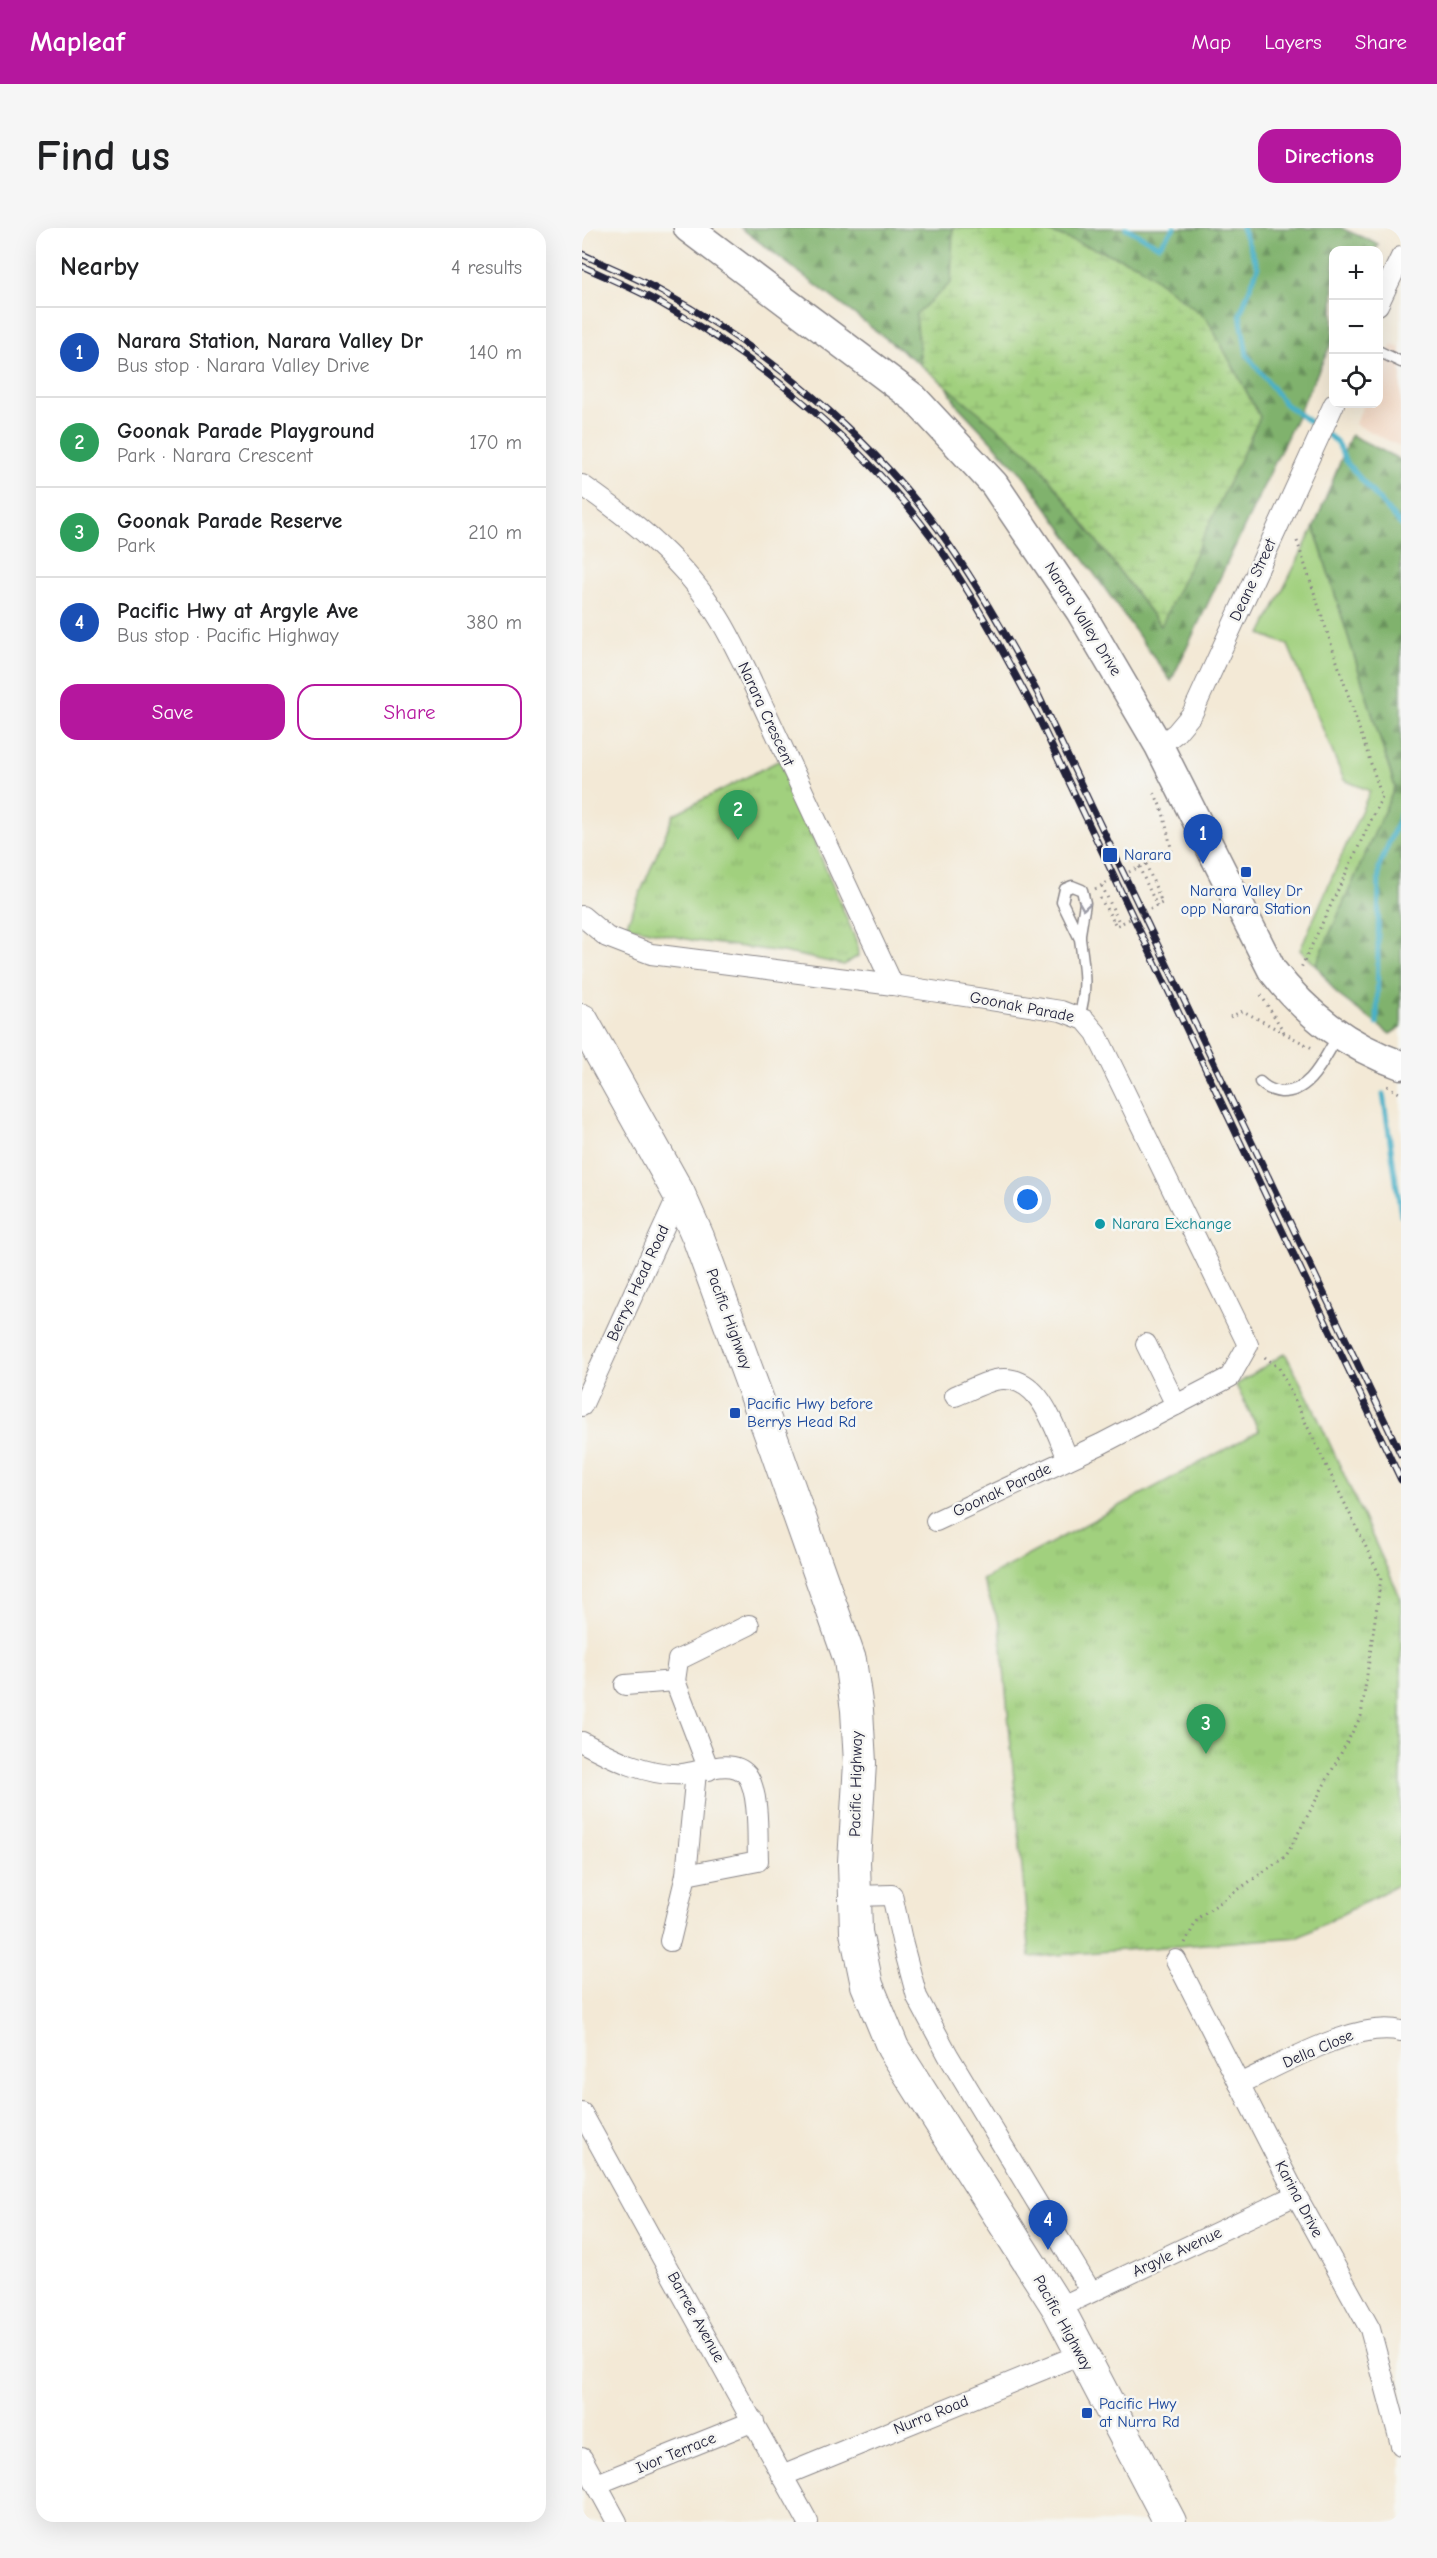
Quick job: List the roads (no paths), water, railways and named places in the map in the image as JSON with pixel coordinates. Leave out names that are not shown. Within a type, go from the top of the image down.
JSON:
[{"type":"main road","name":"Narara Valley Drive","points":[[688,228],[914,398],[994,484],[1080,610],[1160,746],[1272,969],[1296,998],[1338,1036],[1401,1065]]},
{"type":"main road","name":"Pacific Highway","points":[[582,1020],[679,1194],[740,1350],[850,1660],[857,1710],[860,1762],[854,1896],[856,1932],[867,1985],[893,2048],[1058,2308],[1170,2522]]},
{"type":"street","points":[[1380,300],[1401,256]]},
{"type":"street","name":"Deane Street","points":[[1160,746],[1176,733],[1192,714],[1332,408]]},
{"type":"street","name":"Narara Crescent","points":[[582,485],[624,514],[664,550],[719,617],[745,667],[893,985]]},
{"type":"street","name":"Goonak Parade","points":[[582,916],[607,938],[651,954],[893,985],[1061,1011],[1079,1017],[1096,1033],[1248,1345],[1230,1377],[1068,1459],[936,1521]]},
{"type":"street","name":"Berrys Head Road","points":[[582,1406],[679,1194]]},
{"type":"street","points":[[1146,1344],[1176,1405]]},
{"type":"street","name":"Goonak Parade","points":[[956,1396],[1005,1379],[1025,1384],[1039,1397],[1068,1459]]},
{"type":"street","points":[[670,1941],[686,1875],[702,1771],[675,1681],[678,1660],[748,1624]]},
{"type":"street","points":[[625,1685],[675,1681]]},
{"type":"street","points":[[582,1742],[644,1769],[673,1774],[735,1766],[741,1769],[750,1780],[754,1798],[758,1861],[686,1875]]},
{"type":"street","points":[[854,1896],[892,1895],[917,1996],[948,2055],[1091,2292]]},
{"type":"street","name":"Karina Drive","points":[[1176,1960],[1296,2195],[1370,2329],[1401,2445]]},
{"type":"street","name":"Della Close","points":[[1239,2084],[1353,2032],[1392,2029],[1401,2031]]},
{"type":"street","name":"Barree Avenue","points":[[582,2113],[808,2522]]},
{"type":"street","name":"Argyle Avenue","points":[[1058,2308],[1296,2195]]},
{"type":"street","name":"Nurra Road","points":[[782,2476],[1081,2354]]},
{"type":"street","name":"Ivor Terrace","points":[[597,2484],[754,2421]]},
{"type":"street","points":[[582,2458],[616,2522]]},
{"type":"lane","points":[[1383,353],[1401,362]]},
{"type":"lane","points":[[1079,1017],[1086,987],[1080,939],[1084,893],[1079,887],[1072,886],[1065,889],[1061,897],[1063,906],[1080,939]]},
{"type":"lane","points":[[1260,1082],[1268,1089],[1278,1092],[1295,1090],[1303,1086],[1315,1072],[1338,1036]]},
{"type":"waterway","points":[[1126,228],[1159,246],[1174,228]]},
{"type":"waterway","points":[[1242,228],[1258,267],[1240,314],[1247,355],[1285,404],[1336,441],[1347,463],[1401,525]]},
{"type":"waterway","points":[[1377,1024],[1379,867],[1401,813]]},
{"type":"waterway","points":[[1383,1094],[1401,1215]]},
{"type":"railway","points":[[582,254],[644,282],[702,315],[777,367],[848,428],[881,461],[952,548],[1037,692],[1401,1455]]},
{"type":"railway","points":[[582,266],[631,288],[698,325],[773,378],[809,407],[876,471],[906,504],[948,560],[988,626],[1037,715],[1401,1480]]},
{"type":"place","name":"Goonak Parade Playground","points":[[738,840]]},
{"type":"place","name":"Narara","points":[[1110,855]]},
{"type":"place","name":"Narara Station, Narara Valley Dr","points":[[1203,864]]},
{"type":"place","name":"Narara Valley Dr opp Narara Station","points":[[1246,872]]},
{"type":"place","name":"Narara Exchange","points":[[1100,1224]]},
{"type":"place","name":"Pacific Hwy before Berrys Head Rd","points":[[735,1413]]},
{"type":"place","name":"Goonak Parade Reserve","points":[[1206,1754]]},
{"type":"place","name":"Pacific Hwy at Argyle Ave","points":[[1048,2250]]},
{"type":"place","name":"Pacific Hwy at Nurra Rd","points":[[1087,2413]]}]
